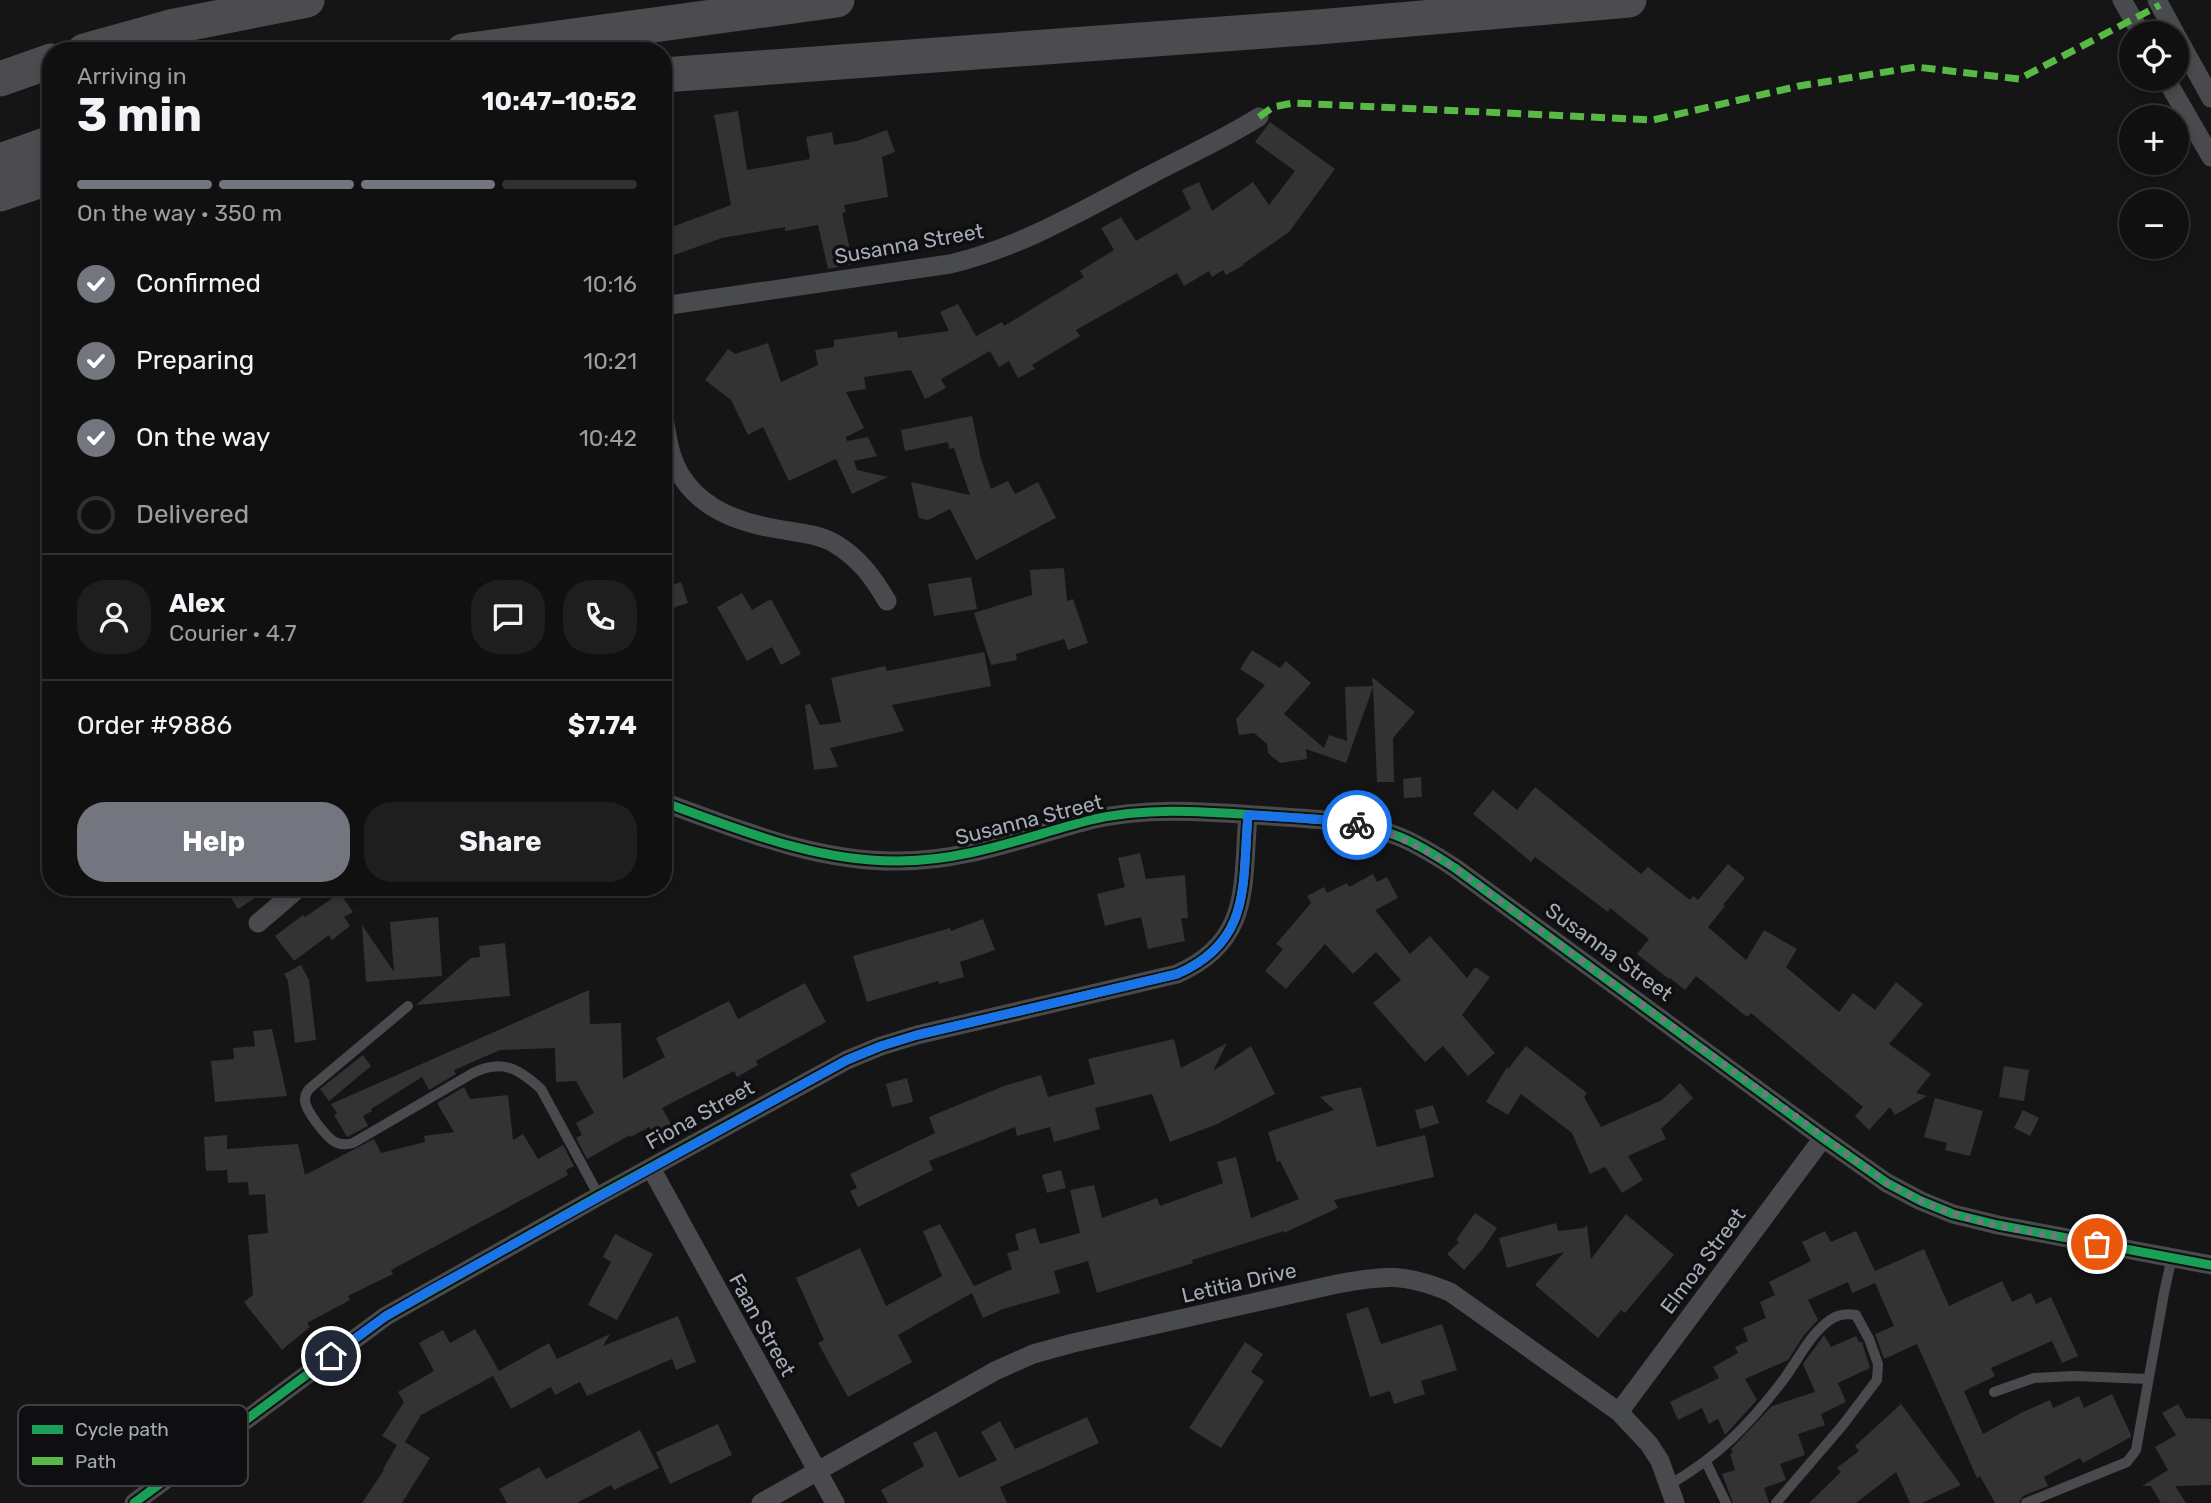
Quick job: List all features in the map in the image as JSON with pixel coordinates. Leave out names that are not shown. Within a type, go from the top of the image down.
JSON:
[{"type":"highway","points":[[116,42],[170,27],[307,0]]},
{"type":"highway","points":[[529,42],[837,0]]},
{"type":"highway","points":[[672,74],[1318,27],[1629,0]]},
{"type":"highway","points":[[0,79],[42,64]]},
{"type":"highway","points":[[0,161],[42,146]]},
{"type":"highway","points":[[0,194],[42,180]]},
{"type":"street","points":[[2122,0],[2134,21]]},
{"type":"street","points":[[2157,0],[2168,21]]},
{"type":"street","points":[[2189,58],[2211,98]]},
{"type":"street","points":[[2173,91],[2211,157]]},
{"type":"street","name":"Susanna Street","points":[[672,305],[950,264],[979,257],[1037,234],[1259,117]]},
{"type":"street","points":[[672,454],[677,467],[696,494],[710,506],[746,524],[815,536],[832,542],[855,557],[869,572],[887,601]]},
{"type":"street","name":"Susanna Street","points":[[672,805],[817,854],[897,861],[928,860],[982,852],[1090,820],[1117,815],[1179,811],[1330,820],[1368,827],[1399,837],[1455,868],[1823,1138],[1887,1183],[1921,1201],[1953,1214],[1998,1225],[2211,1265]]},
{"type":"street","name":"Fiona Street","points":[[248,1418],[386,1316],[847,1060],[917,1035],[1177,974],[1196,966],[1212,954],[1227,937],[1236,918],[1248,815]]},
{"type":"street","points":[[258,923],[290,896]]},
{"type":"street","name":"Elmoa Street","points":[[1619,1412],[1823,1138]]},
{"type":"street","name":"Faan Street","points":[[651,1168],[835,1503]]},
{"type":"street","name":"Letitia Drive","points":[[761,1503],[995,1371],[1033,1354],[1372,1278],[1397,1276],[1424,1281],[1450,1292],[1619,1412],[1649,1444],[1660,1461],[1672,1494]]},
{"type":"street","name":"Fiona Street","points":[[134,1503],[157,1486]]},
{"type":"lane","points":[[408,1006],[309,1089],[305,1101],[308,1109],[327,1137],[344,1145],[353,1143],[472,1073],[487,1066],[509,1067],[541,1089],[599,1196]]},
{"type":"lane","points":[[2026,1503],[2126,1462],[2136,1450],[2172,1257]]},
{"type":"lane","points":[[1672,1494],[1735,1438],[1766,1403],[1818,1331],[1840,1314],[1856,1315],[1878,1364],[1877,1380],[1776,1503]]},
{"type":"lane","points":[[1994,1392],[2034,1378],[2074,1376],[2148,1380]]},
{"type":"lane","points":[[1706,1462],[1726,1503]]},
{"type":"building","points":[[738,111],[747,170],[810,159],[806,137],[832,132],[834,145],[857,141],[887,130],[895,152],[882,157],[888,197],[844,205],[846,212],[842,213],[853,264],[828,269],[818,225],[785,231],[785,227],[722,238],[674,255],[672,227],[731,205],[714,115]]},
{"type":"building","points":[[1270,122],[1335,169],[1289,232],[1226,275],[1223,270],[1212,277],[1209,271],[1184,286],[1177,273],[1076,330],[1080,336],[1032,365],[1035,369],[1018,378],[1009,361],[999,367],[990,351],[941,379],[946,388],[925,399],[911,370],[864,377],[866,389],[846,392],[864,428],[846,437],[847,441],[868,437],[877,456],[854,461],[857,470],[888,477],[852,494],[836,459],[789,481],[763,427],[748,435],[731,400],[705,380],[728,349],[735,354],[768,343],[781,382],[818,365],[815,350],[834,347],[834,340],[897,331],[898,338],[949,331],[940,312],[958,304],[976,336],[1002,322],[1004,326],[1084,277],[1080,271],[1114,250],[1101,228],[1121,217],[1136,241],[1191,209],[1182,190],[1199,182],[1212,211],[1253,182],[1269,205],[1295,171],[1255,142]]},
{"type":"building","points":[[972,416],[981,459],[991,489],[1008,481],[1015,494],[1038,482],[1056,518],[976,560],[950,509],[928,520],[919,518],[911,482],[970,495],[954,448],[949,449],[948,442],[905,451],[901,430]]},
{"type":"building","points":[[1064,568],[1067,601],[1073,599],[1088,643],[1068,650],[1064,639],[1016,654],[1017,660],[991,665],[974,613],[1032,595],[1030,570]]},
{"type":"building","points":[[971,577],[977,609],[934,616],[928,584]]},
{"type":"building","points":[[681,582],[688,603],[672,608],[672,585]]},
{"type":"building","points":[[742,593],[752,610],[771,599],[801,654],[781,665],[772,647],[747,661],[717,607]]},
{"type":"building","points":[[1252,650],[1280,668],[1286,661],[1311,683],[1284,714],[1324,748],[1329,735],[1347,741],[1345,687],[1373,686],[1372,677],[1415,712],[1393,738],[1394,782],[1377,782],[1373,687],[1346,763],[1306,749],[1307,759],[1280,763],[1268,753],[1267,744],[1254,733],[1239,735],[1236,719],[1265,685],[1240,669]]},
{"type":"building","points":[[984,652],[991,686],[892,705],[904,731],[830,748],[838,767],[814,770],[805,705],[810,704],[820,725],[841,722],[831,678],[885,666],[887,671]]},
{"type":"building","points":[[1421,777],[1422,797],[1404,798],[1403,779]]},
{"type":"building","points":[[1535,787],[1641,874],[1648,867],[1690,900],[1693,896],[1698,900],[1728,864],[1745,878],[1708,927],[1746,960],[1764,930],[1797,949],[1786,967],[1839,1012],[1853,993],[1875,1010],[1896,982],[1923,1004],[1889,1044],[1931,1074],[1916,1093],[1927,1096],[1895,1115],[1890,1107],[1869,1130],[1855,1116],[1863,1107],[1751,1013],[1747,1017],[1696,976],[1685,990],[1637,954],[1649,939],[1610,908],[1608,912],[1535,857],[1531,862],[1473,814],[1493,790],[1517,810]]},
{"type":"building","points":[[1140,853],[1146,879],[1185,875],[1188,918],[1181,918],[1185,941],[1148,949],[1141,917],[1105,926],[1097,894],[1125,887],[1118,858]]},
{"type":"building","points":[[1373,874],[1377,882],[1387,877],[1398,898],[1375,910],[1410,954],[1430,936],[1467,978],[1475,967],[1490,977],[1462,1015],[1495,1053],[1468,1076],[1443,1046],[1425,1062],[1373,1003],[1401,980],[1376,952],[1353,974],[1325,944],[1286,989],[1265,971],[1283,949],[1276,944],[1311,903],[1307,896],[1324,887],[1327,893],[1347,883],[1349,887]]},
{"type":"building","points":[[230,896],[258,896],[238,909]]},
{"type":"building","points":[[336,896],[342,896],[353,912],[344,917],[350,926],[332,940],[329,935],[294,961],[275,936],[303,915],[305,917]]},
{"type":"building","points":[[438,917],[442,976],[366,982],[362,925],[394,972],[390,922]]},
{"type":"building","points":[[983,919],[995,950],[960,962],[964,977],[939,984],[938,981],[867,1002],[853,956],[950,928],[951,931]]},
{"type":"building","points":[[505,943],[510,996],[416,1005],[471,958],[480,957],[479,946]]},
{"type":"building","points":[[301,965],[309,980],[316,1040],[295,1043],[288,981],[284,974]]},
{"type":"building","points":[[805,983],[826,1022],[756,1061],[758,1065],[737,1077],[734,1071],[662,1108],[671,1124],[653,1134],[649,1127],[587,1159],[576,1138],[582,1135],[576,1123],[594,1113],[576,1081],[556,1082],[555,1048],[500,1050],[454,1070],[456,1074],[429,1090],[422,1077],[371,1109],[372,1111],[363,1116],[368,1126],[347,1137],[331,1104],[589,990],[590,1024],[621,1023],[623,1079],[665,1057],[656,1038],[729,1001],[738,1019]]},
{"type":"building","points":[[272,1029],[287,1096],[215,1102],[211,1061],[234,1059],[233,1048],[255,1046],[253,1031]]},
{"type":"building","points":[[1174,1039],[1181,1068],[1227,1043],[1213,1071],[1251,1046],[1275,1094],[1215,1125],[1170,1142],[1152,1094],[1095,1108],[1100,1129],[1054,1142],[1050,1127],[1017,1136],[1015,1127],[929,1161],[933,1170],[858,1207],[850,1191],[857,1188],[850,1174],[935,1133],[929,1117],[1004,1086],[1041,1075],[1048,1097],[1095,1084],[1088,1059]]},
{"type":"building","points":[[1526,1046],[1587,1093],[1584,1097],[1601,1127],[1662,1100],[1680,1083],[1693,1098],[1661,1129],[1666,1139],[1628,1156],[1643,1180],[1622,1193],[1605,1167],[1590,1174],[1572,1133],[1521,1094],[1508,1115],[1486,1102],[1507,1067],[1508,1069]]},
{"type":"building","points":[[363,1055],[371,1066],[329,1101],[320,1089]]},
{"type":"building","points":[[2004,1066],[2029,1070],[2024,1101],[1999,1097]]},
{"type":"building","points":[[907,1078],[913,1102],[892,1107],[886,1084]]},
{"type":"building","points":[[464,1087],[470,1099],[508,1095],[513,1140],[523,1134],[538,1159],[563,1145],[574,1166],[566,1170],[568,1175],[391,1270],[393,1274],[348,1296],[350,1300],[307,1323],[310,1327],[282,1350],[244,1302],[253,1295],[248,1235],[268,1233],[265,1194],[249,1195],[248,1182],[228,1183],[227,1170],[206,1171],[204,1137],[227,1135],[227,1149],[298,1144],[305,1175],[374,1139],[381,1153],[425,1142],[424,1136],[454,1132],[437,1103]]},
{"type":"building","points":[[1361,1087],[1377,1147],[1425,1135],[1434,1177],[1334,1200],[1338,1208],[1284,1233],[1192,1260],[1193,1263],[1097,1293],[1088,1261],[1054,1271],[1060,1293],[1003,1309],[983,1318],[972,1293],[898,1335],[912,1362],[848,1397],[818,1343],[824,1340],[796,1278],[860,1248],[886,1306],[942,1276],[923,1231],[940,1224],[974,1286],[1012,1269],[1007,1253],[1019,1250],[1015,1234],[1035,1228],[1040,1244],[1080,1233],[1070,1190],[1094,1185],[1102,1218],[1157,1198],[1160,1206],[1223,1183],[1217,1162],[1236,1157],[1251,1218],[1299,1199],[1280,1161],[1277,1162],[1268,1132],[1334,1110],[1320,1097]]},
{"type":"building","points":[[1935,1098],[1983,1111],[1970,1156],[1945,1150],[1947,1143],[1924,1137]]},
{"type":"building","points":[[1433,1105],[1439,1123],[1420,1129],[1415,1110]]},
{"type":"building","points":[[2023,1110],[2039,1118],[2030,1136],[2014,1128]]},
{"type":"building","points":[[1061,1170],[1066,1188],[1047,1193],[1042,1175]]},
{"type":"building","points":[[1475,1213],[1497,1228],[1464,1270],[1447,1254],[1459,1242],[1456,1240]]},
{"type":"building","points":[[1626,1214],[1674,1255],[1625,1313],[1621,1310],[1598,1338],[1535,1285],[1564,1252],[1507,1268],[1499,1238],[1556,1223],[1558,1231],[1584,1228],[1587,1225],[1591,1259]]},
{"type":"building","points":[[1825,1231],[1831,1242],[1856,1231],[1875,1271],[1924,1249],[1949,1306],[2002,1281],[2012,1302],[2031,1293],[2036,1304],[2051,1297],[2078,1356],[2062,1363],[2052,1341],[1991,1368],[1995,1376],[1964,1391],[1983,1434],[2050,1400],[2053,1408],[2079,1396],[2084,1408],[2112,1394],[2131,1437],[2083,1463],[2080,1458],[2044,1477],[2048,1486],[2023,1496],[2019,1503],[1995,1503],[1980,1476],[1977,1478],[1917,1344],[1884,1359],[1875,1334],[1894,1326],[1875,1283],[1852,1293],[1848,1282],[1808,1300],[1818,1320],[1804,1335],[1788,1360],[1745,1379],[1757,1400],[1725,1435],[1718,1419],[1709,1424],[1702,1408],[1678,1420],[1670,1402],[1719,1378],[1713,1367],[1738,1353],[1735,1347],[1748,1341],[1743,1328],[1766,1318],[1760,1302],[1775,1295],[1769,1282],[1811,1261],[1802,1242]]},
{"type":"building","points":[[615,1234],[653,1254],[617,1320],[588,1305],[611,1262],[603,1257]]},
{"type":"building","points":[[1368,1307],[1381,1344],[1442,1324],[1457,1370],[1421,1381],[1425,1394],[1394,1404],[1390,1391],[1370,1397],[1346,1314]]},
{"type":"building","points":[[678,1316],[696,1362],[676,1370],[672,1359],[587,1396],[580,1382],[555,1395],[551,1387],[511,1409],[493,1376],[421,1415],[405,1442],[430,1458],[402,1503],[362,1503],[397,1445],[382,1436],[404,1402],[398,1392],[434,1371],[419,1343],[443,1330],[450,1343],[475,1329],[499,1371],[549,1343],[557,1359],[610,1334],[603,1346]]},
{"type":"building","points":[[1824,1335],[1831,1347],[1856,1336],[1859,1342],[1862,1342],[1870,1368],[1838,1383],[1846,1402],[1821,1414],[1825,1425],[1798,1434],[1805,1455],[1780,1464],[1786,1480],[1764,1488],[1769,1503],[1733,1503],[1722,1474],[1735,1470],[1731,1449],[1772,1406],[1815,1392],[1803,1364]]},
{"type":"building","points":[[1245,1342],[1263,1354],[1251,1372],[1264,1381],[1221,1448],[1189,1428]]},
{"type":"building","points":[[1901,1404],[1961,1485],[1922,1503],[1910,1503],[1896,1472],[1856,1503],[1809,1503],[1841,1472],[1837,1468],[1859,1451],[1855,1446]]},
{"type":"building","points":[[2178,1404],[2186,1418],[2211,1419],[2211,1485],[2175,1486],[2186,1503],[2161,1503],[2151,1486],[2142,1486],[2168,1470],[2155,1447],[2176,1435],[2162,1413]]},
{"type":"building","points":[[1087,1417],[1099,1443],[1000,1487],[1007,1503],[888,1503],[881,1490],[924,1466],[913,1443],[936,1431],[959,1478],[997,1460],[981,1432],[1000,1421],[1015,1449]]},
{"type":"building","points":[[718,1424],[732,1455],[670,1484],[656,1452]]},
{"type":"building","points":[[640,1430],[659,1468],[614,1490],[611,1485],[577,1503],[507,1503],[499,1489],[539,1467],[546,1479]]},
{"type":"marked path","points":[[1259,117],[1273,107],[1293,103],[1653,120],[1799,86],[1916,67],[2019,79],[2160,5]]},
{"type":"cycle path","points":[[672,805],[779,842],[868,860],[924,860],[972,853],[1090,820],[1135,813],[1202,812],[1319,819],[1384,831],[1429,851],[1455,868],[1823,1138],[1887,1183],[1921,1201],[1953,1214],[1998,1225],[2211,1265]]},
{"type":"cycle path","points":[[248,1418],[386,1316],[847,1060],[917,1035],[1177,974],[1201,961],[1219,945],[1231,928],[1238,908],[1243,887],[1248,815]]},
{"type":"cycle path","points":[[134,1503],[157,1486]]},
{"type":"way so far","points":[[1357,825],[1399,837],[1455,868],[1887,1183],[1953,1214],[2097,1244]]},
{"type":"route","points":[[331,1356],[386,1316],[429,1291],[847,1060],[917,1035],[1177,974],[1196,966],[1212,954],[1227,937],[1236,918],[1248,815],[1330,820],[1357,825]]}]
